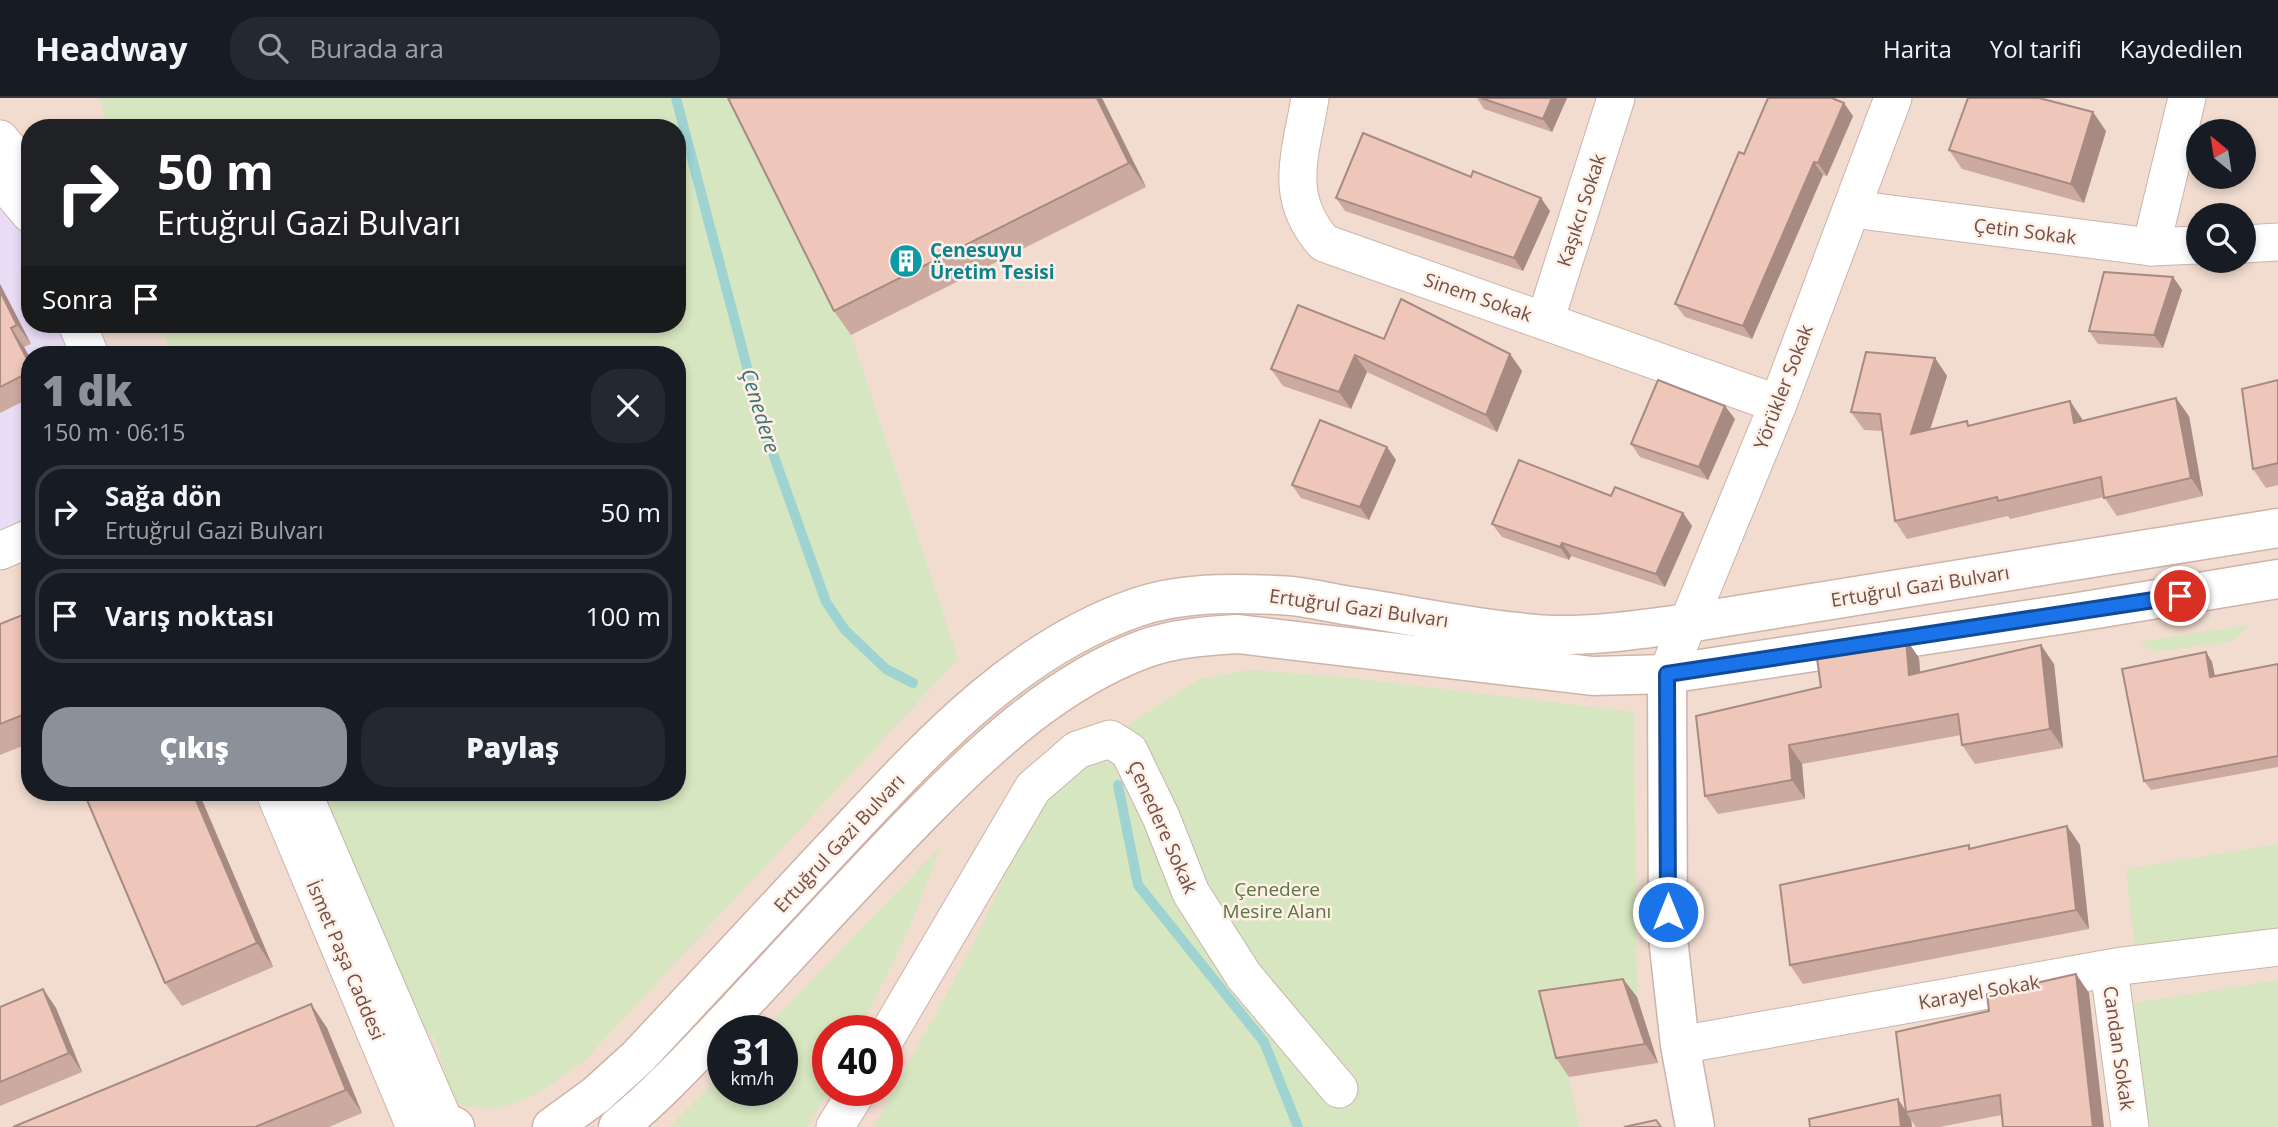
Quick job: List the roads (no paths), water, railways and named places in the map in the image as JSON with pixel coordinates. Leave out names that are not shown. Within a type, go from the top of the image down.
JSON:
[{"type":"main road","name":"Ertuğrul Gazi Bulvarı","points":[[552,1127],[596,1095],[638,1057],[876,803],[973,705],[1025,665],[1091,627],[1136,607],[1170,599],[1223,593],[1282,595],[1488,628],[1552,635],[1606,633],[1688,623],[2278,528]]},
{"type":"main road","name":"Ertuğrul Gazi Bulvarı","points":[[618,1127],[678,1071],[837,900],[988,750],[1046,701],[1098,670],[1145,649],[1192,637],[1238,634],[1593,676],[1667,674],[2278,579]]},
{"type":"main road","points":[[1667,674],[1668,938],[1680,1045],[1695,1127]]},
{"type":"street","name":"Sinem Sokak","points":[[1310,98],[1296,185],[1300,209],[1324,243],[1778,404]]},
{"type":"street","name":"Kaşıkcı Sokak","points":[[1545,321],[1616,98]]},
{"type":"street","name":"Yörükler Sokak","points":[[1667,674],[1778,404],[1893,98]]},
{"type":"street","points":[[2151,247],[2187,98]]},
{"type":"street","points":[[0,139],[21,165]]},
{"type":"street","points":[[0,178],[21,203]]},
{"type":"street","name":"Çetin Sokak","points":[[1852,209],[2151,247],[2186,246]]},
{"type":"street","points":[[2256,243],[2278,242]]},
{"type":"street","points":[[0,551],[21,541]]},
{"type":"street","name":"Çenedere Sokak","points":[[899,1015],[1033,788],[1077,750],[1110,739],[1129,751],[1161,817],[1191,893],[1244,976],[1339,1089]]},
{"type":"street","name":"İsmet Paşa Caddesi","points":[[279,801],[440,1126]]},
{"type":"street","name":"İsmet Paşa Caddesi","points":[[306,801],[440,1126]]},
{"type":"street","name":"Karayel Sokak","points":[[1680,1045],[2109,969],[2278,947]]},
{"type":"street","name":"Candan Sokak","points":[[2109,969],[2130,1127]]},
{"type":"street","points":[[835,1127],[848,1106]]},
{"type":"waterway","name":"Çenedere","points":[[676,98],[682,119]]},
{"type":"waterway","name":"Çenedere","points":[[686,136],[761,420],[826,602],[845,630],[886,669],[913,683]]},
{"type":"waterway","points":[[1118,785],[1138,885],[1264,1042],[1298,1127]]},
{"type":"place","name":"Çenesuyu Üretim Tesisi","points":[[906,261]]},
{"type":"park label","name":"Çenedere Mesire Alanı","points":[[1277,900]]}]
